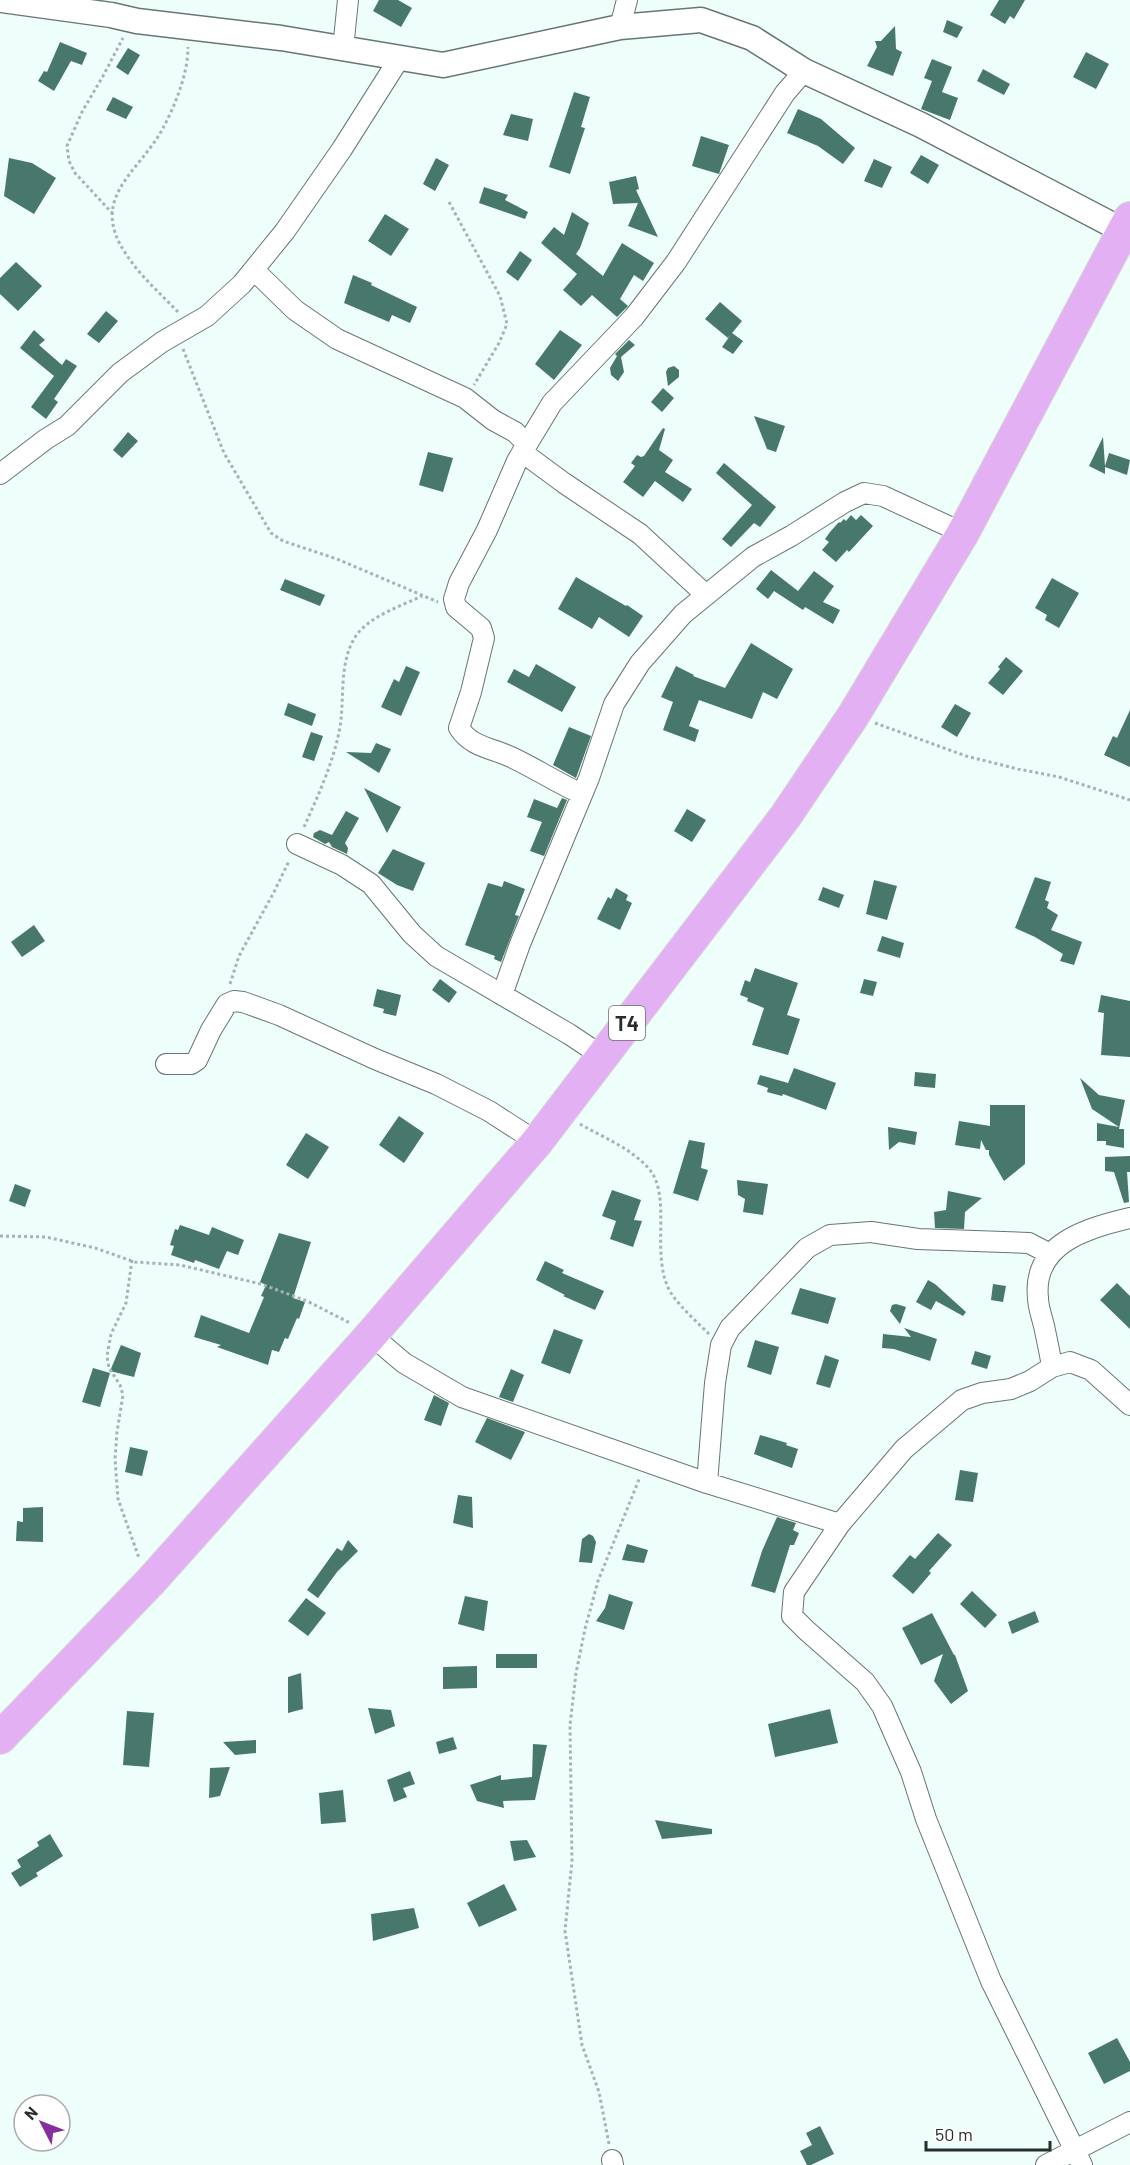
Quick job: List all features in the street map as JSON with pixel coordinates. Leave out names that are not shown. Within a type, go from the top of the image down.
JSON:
[{"type":"highway","name":"T4","points":[[0,1738],[151,1581],[371,1335],[537,1142],[785,817],[853,716],[963,533],[1066,335],[1128,228]]},
{"type":"street","points":[[2,0],[120,12],[188,27],[281,38],[443,65],[620,27],[701,20],[752,38],[804,71],[921,125],[1128,228]]},
{"type":"street","points":[[343,49],[348,0]]},
{"type":"street","points":[[620,27],[627,0]]},
{"type":"street","points":[[0,474],[67,426],[120,373],[207,316],[243,284],[285,231],[342,149],[399,59]]},
{"type":"street","points":[[582,794],[510,756],[477,745],[464,736],[459,728],[471,692],[484,638],[481,628],[456,607],[454,599],[459,583],[487,530],[525,448],[552,403],[634,316],[676,262],[785,93],[804,71]]},
{"type":"street","points":[[254,270],[295,310],[337,339],[465,398],[493,420],[515,432],[525,448],[564,483],[640,534],[706,595]]},
{"type":"street","points":[[502,995],[520,944],[582,794],[614,704],[640,663],[683,614],[753,557],[845,502],[864,494],[883,495],[963,533]]},
{"type":"street","points":[[297,844],[342,866],[371,884],[412,934],[436,956],[569,1034],[602,1056]]},
{"type":"street","points":[[166,1064],[191,1064],[197,1060],[211,1030],[227,1004],[234,1001],[243,1002],[279,1015],[436,1084],[489,1111],[537,1142]]},
{"type":"street","points":[[1052,1367],[1037,1298],[1039,1274],[1050,1254],[1071,1237],[1099,1226],[1130,1218]]},
{"type":"street","points":[[707,1483],[715,1383],[721,1345],[730,1328],[807,1248],[830,1235],[871,1232],[929,1240],[1029,1242],[1050,1254]]},
{"type":"street","points":[[371,1335],[404,1363],[462,1397],[707,1483],[840,1524]]},
{"type":"street","points":[[1079,2158],[991,1981],[926,1820],[911,1772],[882,1706],[865,1682],[792,1616],[794,1592],[840,1524],[904,1449],[962,1400],[982,1393],[1011,1389],[1030,1381],[1052,1367],[1070,1362],[1091,1370],[1130,1405]]},
{"type":"street","points":[[1046,2165],[1079,2158],[1130,2122]]},
{"type":"path","points":[[113,214],[75,173],[69,161],[67,146],[82,112],[104,76],[120,12]]},
{"type":"path","points":[[188,27],[188,62],[172,107],[161,131],[129,173],[113,200],[113,224],[125,253],[184,329],[224,453],[271,533],[283,541],[337,559],[422,596],[456,607]]},
{"type":"path","points":[[449,202],[500,296],[507,324],[490,359],[465,398]]},
{"type":"path","points":[[227,1004],[230,981],[238,956],[274,892],[297,844],[328,766],[339,728],[345,662],[351,646],[359,633],[375,619],[422,596]]},
{"type":"path","points":[[853,716],[966,756],[1059,777],[1130,800]]},
{"type":"path","points":[[561,1112],[626,1149],[650,1170],[659,1188],[660,1259],[671,1292],[721,1345]]},
{"type":"path","points":[[0,1236],[46,1236],[132,1260],[180,1265],[261,1284],[307,1301],[371,1335]]},
{"type":"path","points":[[132,1260],[126,1303],[111,1334],[107,1356],[109,1368],[120,1385],[123,1395],[115,1459],[118,1499],[135,1550],[151,1581]]},
{"type":"path","points":[[613,2162],[599,2092],[582,2045],[565,1931],[572,1861],[570,1725],[576,1673],[598,1581],[646,1461]]},
{"type":"building","points":[[379,0],[398,0],[412,8],[401,27],[373,11]]},
{"type":"building","points":[[999,0],[1025,0],[1014,19],[1010,16],[1005,24],[990,15]]},
{"type":"building","points":[[947,20],[963,27],[957,38],[943,32]]},
{"type":"building","points":[[895,26],[896,49],[902,52],[893,76],[867,66],[877,47],[875,41],[881,41]]},
{"type":"building","points":[[60,42],[87,53],[82,65],[71,61],[54,91],[38,81],[44,71],[47,72]]},
{"type":"building","points":[[128,48],[140,55],[128,75],[116,67]]},
{"type":"building","points":[[1086,52],[1109,64],[1096,89],[1073,77]]},
{"type":"building","points":[[932,59],[952,67],[942,92],[958,98],[950,120],[921,109],[932,81],[924,78]]},
{"type":"building","points":[[983,69],[1010,84],[1004,95],[977,81]]},
{"type":"building","points":[[574,92],[590,97],[581,127],[585,128],[570,174],[549,167]]},
{"type":"building","points":[[113,97],[133,107],[126,119],[106,110]]},
{"type":"building","points":[[798,109],[821,119],[855,148],[843,164],[818,146],[787,133]]},
{"type":"building","points":[[511,114],[533,119],[528,141],[503,135]]},
{"type":"building","points":[[701,136],[729,145],[719,174],[692,166]]},
{"type":"building","points":[[921,155],[939,165],[928,184],[910,173]]},
{"type":"building","points":[[9,158],[32,163],[56,178],[34,214],[4,196]]},
{"type":"building","points":[[436,158],[449,165],[435,191],[423,184]]},
{"type":"building","points":[[874,159],[892,167],[882,188],[864,181]]},
{"type":"building","points":[[636,176],[639,189],[636,190],[658,237],[628,226],[638,203],[613,204],[609,182]]},
{"type":"building","points":[[484,187],[508,195],[505,200],[528,212],[525,219],[479,203]]},
{"type":"building","points":[[572,212],[589,223],[576,254],[603,276],[622,243],[654,263],[643,281],[634,275],[620,299],[628,306],[617,317],[592,295],[581,306],[563,290],[577,274],[541,243],[554,227],[564,235]]},
{"type":"building","points":[[385,214],[409,229],[391,256],[368,241]]},
{"type":"building","points":[[520,251],[532,260],[518,281],[506,272]]},
{"type":"building","points":[[16,262],[42,286],[18,311],[0,294],[0,278]]},
{"type":"building","points":[[353,275],[417,307],[410,323],[392,315],[389,322],[344,303]]},
{"type":"building","points":[[720,302],[742,321],[728,338],[705,319]]},
{"type":"building","points":[[106,311],[118,321],[99,343],[87,334]]},
{"type":"building","points":[[34,330],[45,340],[39,345],[62,365],[66,359],[77,366],[54,399],[58,402],[46,419],[31,407],[54,376],[20,348]]},
{"type":"building","points":[[560,330],[582,345],[554,380],[535,364]]},
{"type":"building","points":[[732,333],[743,341],[733,354],[722,347]]},
{"type":"building","points":[[629,340],[635,345],[621,357],[624,372],[618,381],[611,375],[610,368],[617,356],[615,354]]},
{"type":"building","points":[[674,366],[679,370],[679,377],[668,386],[666,372],[668,368]]},
{"type":"building","points":[[663,388],[674,398],[662,412],[651,402]]},
{"type":"building","points":[[754,416],[785,426],[776,452],[767,449]]},
{"type":"building","points":[[663,428],[665,429],[659,450],[673,460],[665,472],[692,489],[683,502],[655,481],[643,497],[623,482],[635,466],[631,463],[637,455],[644,456]]},
{"type":"building","points":[[128,432],[138,441],[122,458],[113,450]]},
{"type":"building","points":[[1103,437],[1105,466],[1109,453],[1130,460],[1127,475],[1105,467],[1105,474],[1089,466]]},
{"type":"building","points":[[428,452],[453,458],[443,492],[419,485]]},
{"type":"building","points":[[724,463],[776,507],[760,527],[754,523],[731,547],[722,539],[752,505],[716,473]]},
{"type":"building","points":[[851,515],[856,520],[861,515],[873,526],[849,552],[847,550],[836,562],[822,550],[829,542],[825,539],[839,522],[844,519],[846,521]]},
{"type":"building","points":[[771,570],[798,591],[814,571],[834,586],[823,602],[840,610],[833,624],[805,607],[803,610],[774,591],[768,599],[756,589]]},
{"type":"building","points":[[576,577],[643,616],[629,637],[599,617],[592,629],[558,609]]},
{"type":"building","points":[[1052,578],[1079,593],[1059,628],[1045,620],[1047,615],[1035,608]]},
{"type":"building","points":[[285,579],[325,595],[320,606],[280,590]]},
{"type":"building","points":[[751,643],[793,669],[777,699],[763,692],[752,719],[699,700],[689,726],[699,730],[695,742],[663,730],[673,702],[661,697],[676,666],[693,676],[725,688]]},
{"type":"building","points":[[1006,657],[1023,671],[1003,695],[988,683],[1000,669],[998,667]]},
{"type":"building","points":[[536,664],[576,687],[562,712],[507,682],[514,669],[529,677]]},
{"type":"building","points":[[406,666],[420,672],[401,716],[381,707],[394,679],[399,682]]},
{"type":"building","points":[[288,703],[316,714],[312,726],[284,715]]},
{"type":"building","points":[[955,704],[971,713],[957,737],[941,727]]},
{"type":"building","points":[[1130,710],[1130,767],[1104,755],[1113,736],[1117,738]]},
{"type":"building","points":[[569,727],[591,736],[576,778],[553,765]]},
{"type":"building","points":[[311,732],[323,736],[314,761],[302,757]]},
{"type":"building","points":[[376,743],[391,749],[379,773],[346,752],[371,753]]},
{"type":"building","points":[[364,788],[401,807],[387,833]]},
{"type":"building","points":[[562,798],[567,800],[544,856],[530,851],[542,822],[527,817],[534,799],[557,808]]},
{"type":"building","points":[[687,809],[706,820],[692,842],[674,831]]},
{"type":"building","points":[[346,811],[359,818],[345,843],[348,848],[347,854],[332,847],[329,842],[325,844],[313,837],[314,833],[320,830],[332,835]]},
{"type":"building","points":[[393,849],[425,863],[413,891],[397,885],[378,873]]},
{"type":"building","points":[[1035,877],[1051,882],[1045,900],[1049,902],[1047,908],[1058,915],[1051,930],[1082,942],[1074,965],[1060,961],[1063,954],[1015,928]]},
{"type":"building","points":[[874,880],[897,886],[887,920],[866,914]]},
{"type":"building","points":[[504,881],[525,889],[515,915],[519,916],[501,962],[494,959],[495,956],[465,945],[488,883],[502,887]]},
{"type":"building","points":[[823,887],[844,895],[839,908],[818,900]]},
{"type":"building","points":[[616,888],[628,895],[626,900],[632,903],[620,930],[597,919],[608,897],[611,899]]},
{"type":"building","points":[[34,925],[45,941],[22,957],[11,942]]},
{"type":"building","points":[[882,936],[904,943],[900,958],[877,951]]},
{"type":"building","points":[[755,968],[798,983],[787,1015],[800,1019],[788,1055],[752,1045],[764,1008],[747,1001],[748,998],[740,995],[745,980],[750,982]]},
{"type":"building","points":[[440,979],[457,992],[449,1003],[432,990]]},
{"type":"building","points":[[864,979],[877,982],[873,996],[860,993]]},
{"type":"building","points":[[377,989],[401,995],[396,1016],[383,1013],[384,1009],[373,1006]]},
{"type":"building","points":[[1101,995],[1130,1001],[1130,1057],[1101,1055],[1104,1013],[1098,1012]]},
{"type":"building","points":[[794,1068],[836,1083],[826,1110],[783,1094],[782,1096],[767,1092],[768,1088],[757,1084],[760,1075],[788,1083]]},
{"type":"building","points":[[915,1072],[936,1074],[935,1088],[914,1086]]},
{"type":"building","points":[[1080,1078],[1099,1095],[1125,1100],[1119,1129],[1124,1129],[1124,1148],[1106,1145],[1106,1141],[1097,1141],[1097,1123],[1119,1127],[1092,1109]]},
{"type":"building","points":[[990,1105],[1025,1105],[1025,1164],[1004,1181],[989,1155],[989,1150],[986,1150],[981,1140],[980,1149],[955,1145],[959,1121],[990,1126]]},
{"type":"building","points":[[399,1116],[424,1133],[404,1163],[379,1145]]},
{"type":"building","points":[[888,1127],[917,1132],[915,1145],[899,1142],[889,1150]]},
{"type":"building","points":[[306,1133],[329,1147],[308,1179],[286,1165]]},
{"type":"building","points":[[689,1140],[705,1143],[701,1168],[708,1170],[698,1201],[673,1193]]},
{"type":"building","points":[[1130,1156],[1130,1172],[1127,1172],[1129,1202],[1124,1203],[1114,1172],[1105,1171],[1105,1157]]},
{"type":"building","points":[[737,1180],[768,1184],[763,1215],[743,1212],[745,1199],[738,1195]]},
{"type":"building","points":[[15,1184],[31,1190],[25,1207],[9,1201]]},
{"type":"building","points":[[612,1190],[641,1200],[634,1220],[642,1221],[633,1247],[610,1239],[616,1221],[602,1216]]},
{"type":"building","points":[[948,1191],[982,1198],[965,1212],[964,1229],[935,1228],[934,1212],[946,1210]]},
{"type":"building","points":[[180,1225],[209,1235],[212,1227],[244,1240],[238,1255],[227,1251],[219,1269],[195,1260],[194,1263],[171,1255],[174,1246],[170,1245],[175,1229],[178,1230]]},
{"type":"building","points":[[279,1233],[311,1242],[293,1298],[305,1302],[299,1319],[297,1318],[288,1339],[285,1338],[279,1352],[272,1350],[268,1365],[217,1347],[221,1345],[194,1337],[201,1315],[249,1333],[264,1297],[261,1296],[266,1285],[260,1282]]},
{"type":"building","points":[[545,1261],[564,1270],[562,1273],[604,1291],[595,1310],[563,1296],[565,1295],[536,1280]]},
{"type":"building","points":[[928,1280],[966,1312],[963,1316],[936,1301],[931,1310],[916,1302]]},
{"type":"building","points":[[1117,1283],[1130,1296],[1130,1329],[1100,1300]]},
{"type":"building","points":[[993,1284],[1006,1286],[1003,1302],[991,1300]]},
{"type":"building","points":[[800,1288],[836,1298],[828,1324],[791,1314]]},
{"type":"building","points":[[892,1305],[906,1307],[900,1324],[890,1311]]},
{"type":"building","points":[[904,1328],[937,1339],[930,1361],[894,1349],[882,1348],[883,1334],[911,1337]]},
{"type":"building","points":[[554,1329],[583,1340],[570,1374],[541,1363]]},
{"type":"building","points":[[755,1340],[779,1347],[771,1375],[747,1367]]},
{"type":"building","points":[[121,1345],[141,1353],[134,1377],[110,1371]]},
{"type":"building","points":[[975,1351],[991,1356],[987,1369],[971,1364]]},
{"type":"building","points":[[825,1355],[839,1360],[830,1388],[816,1384]]},
{"type":"building","points":[[93,1368],[110,1373],[100,1407],[82,1402]]},
{"type":"building","points":[[511,1369],[524,1375],[513,1402],[499,1397]]},
{"type":"building","points":[[434,1395],[449,1403],[441,1426],[424,1420]]},
{"type":"building","points":[[487,1418],[525,1432],[511,1460],[475,1442]]},
{"type":"building","points":[[760,1435],[787,1443],[786,1445],[798,1449],[792,1468],[754,1454]]},
{"type":"building","points":[[130,1447],[148,1451],[142,1476],[125,1472]]},
{"type":"building","points":[[960,1470],[978,1473],[973,1502],[955,1500]]},
{"type":"building","points":[[458,1495],[472,1497],[473,1528],[453,1523]]},
{"type":"building","points":[[43,1507],[43,1542],[16,1541],[17,1521],[23,1522],[23,1508]]},
{"type":"building","points":[[777,1517],[796,1523],[793,1530],[799,1533],[794,1545],[790,1545],[775,1593],[751,1586],[762,1551]]},
{"type":"building","points":[[938,1533],[952,1545],[929,1571],[931,1573],[913,1594],[892,1576],[910,1555],[915,1559]]},
{"type":"building","points":[[589,1534],[596,1542],[592,1563],[579,1562],[582,1539]]},
{"type":"building","points":[[348,1540],[358,1551],[337,1572],[318,1598],[307,1590],[337,1548],[342,1551]]},
{"type":"building","points":[[627,1544],[648,1550],[644,1563],[622,1560]]},
{"type":"building","points":[[972,1591],[997,1615],[985,1628],[960,1604]]},
{"type":"building","points":[[609,1594],[633,1602],[624,1630],[596,1621],[605,1608]]},
{"type":"building","points":[[465,1596],[488,1601],[484,1631],[458,1624]]},
{"type":"building","points":[[306,1598],[326,1613],[308,1636],[288,1621]]},
{"type":"building","points":[[1035,1611],[1039,1622],[1012,1634],[1008,1622]]},
{"type":"building","points":[[932,1613],[955,1655],[968,1691],[951,1704],[934,1681],[943,1654],[921,1665],[902,1628]]},
{"type":"building","points":[[496,1654],[537,1654],[537,1668],[496,1668]]},
{"type":"building","points":[[477,1666],[477,1688],[443,1689],[443,1667]]},
{"type":"building","points":[[301,1673],[303,1709],[288,1713],[288,1677]]},
{"type":"building","points":[[368,1708],[391,1710],[395,1726],[375,1734]]},
{"type":"building","points":[[830,1709],[838,1743],[775,1757],[768,1724]]},
{"type":"building","points":[[127,1711],[154,1713],[149,1767],[123,1765]]},
{"type":"building","points":[[453,1737],[457,1749],[439,1754],[436,1742]]},
{"type":"building","points":[[256,1740],[256,1753],[235,1755],[223,1742]]},
{"type":"building","points":[[533,1744],[547,1745],[535,1800],[503,1801],[504,1808],[477,1801],[470,1785],[501,1775],[501,1780],[532,1777]]},
{"type":"building","points":[[230,1767],[220,1796],[209,1798],[210,1768]]},
{"type":"building","points":[[410,1771],[415,1784],[403,1788],[407,1797],[394,1802],[387,1780]]},
{"type":"building","points":[[343,1790],[346,1822],[321,1824],[319,1793]]},
{"type":"building","points":[[655,1820],[712,1829],[712,1834],[662,1839]]},
{"type":"building","points":[[50,1834],[63,1856],[36,1873],[38,1876],[20,1887],[11,1873],[21,1867],[17,1860],[39,1846],[37,1842]]},
{"type":"building","points":[[527,1840],[536,1857],[514,1861],[510,1841]]},
{"type":"building","points":[[504,1884],[517,1910],[479,1927],[467,1903]]},
{"type":"building","points":[[414,1908],[419,1928],[373,1941],[371,1914]]},
{"type":"building","points":[[1117,2038],[1130,2062],[1130,2071],[1104,2084],[1088,2053]]},
{"type":"building","points":[[820,2126],[834,2154],[807,2165],[800,2151],[812,2145],[806,2133]]}]
